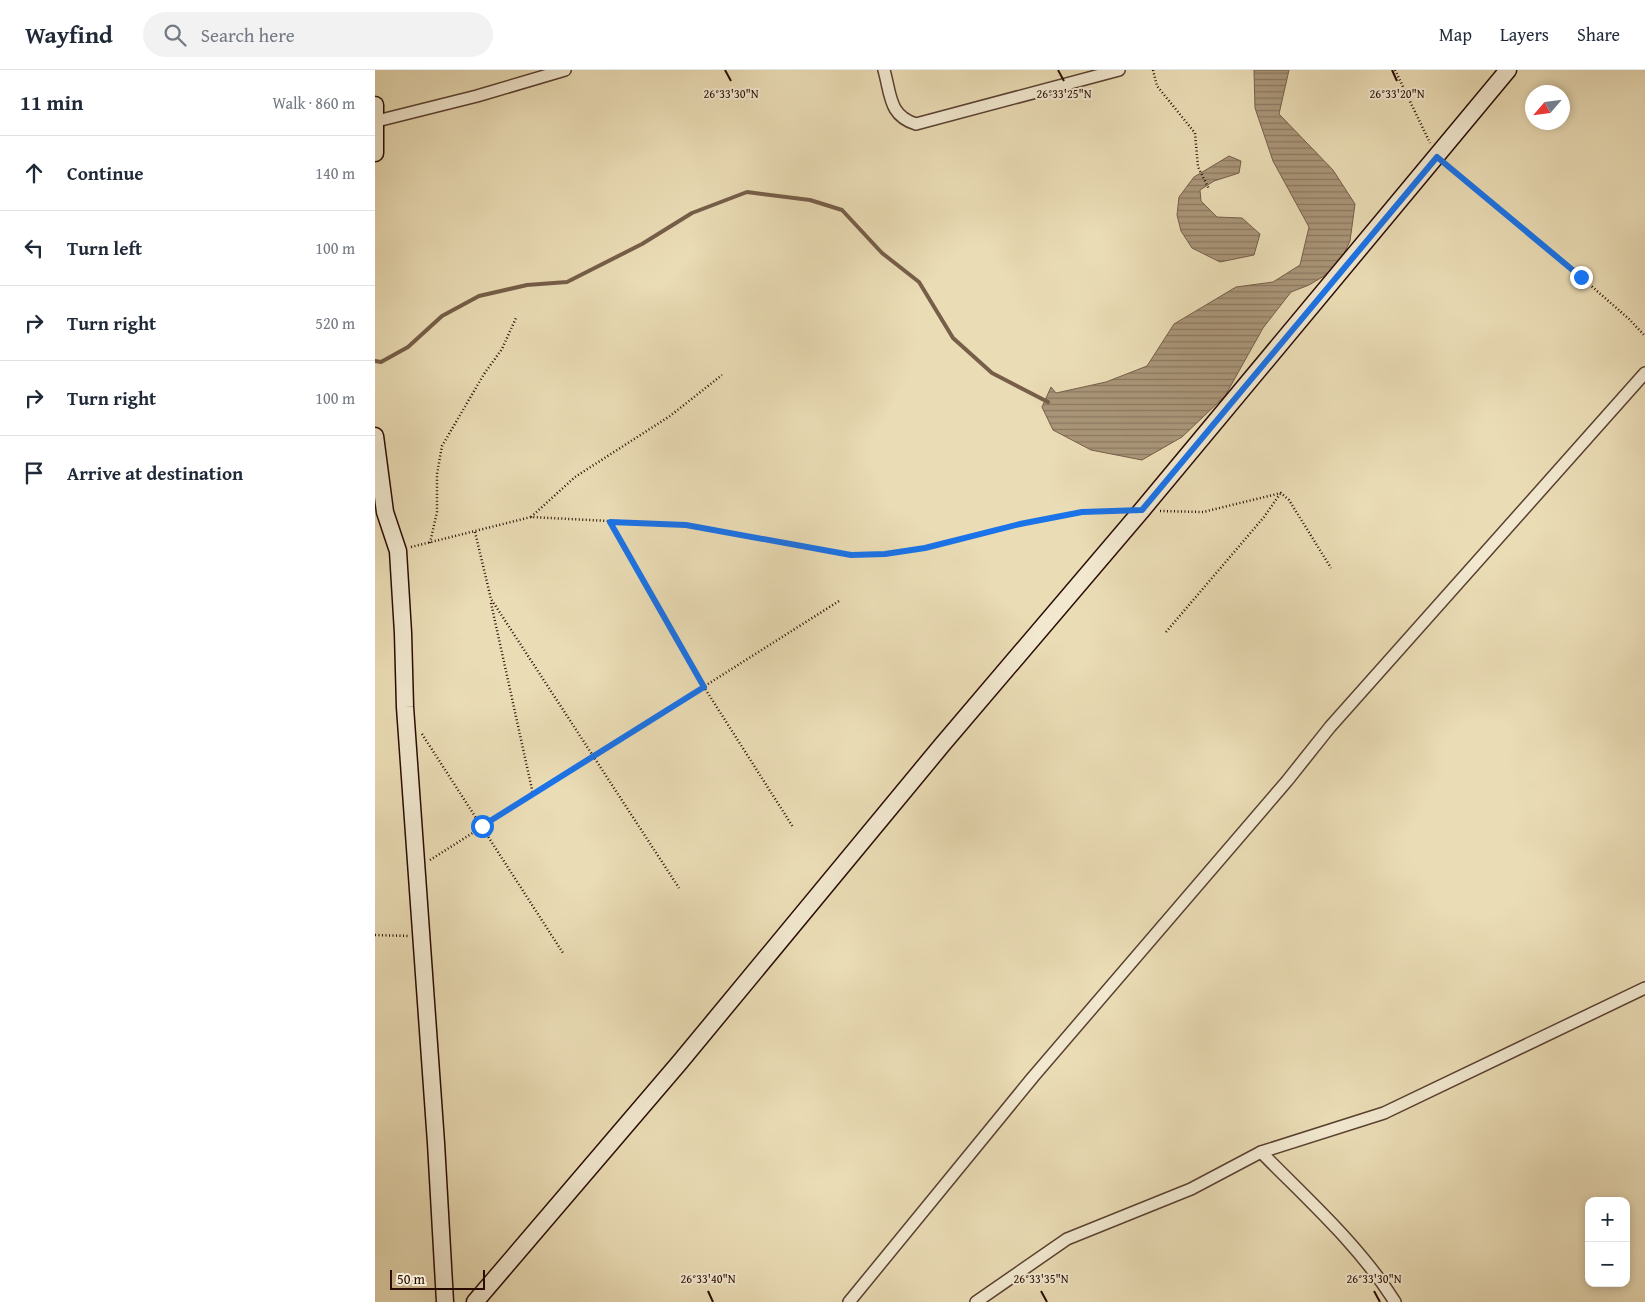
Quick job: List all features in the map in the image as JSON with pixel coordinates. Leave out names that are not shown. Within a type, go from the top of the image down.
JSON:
[{"type":"street","points":[[375,153],[376,113],[477,96],[565,70]]},
{"type":"street","points":[[884,70],[897,115],[903,120],[917,124],[1119,70]]},
{"type":"street","points":[[475,1302],[680,1062],[942,745],[1142,510],[1508,70]]},
{"type":"street","points":[[849,1302],[1033,1077],[1287,781],[1330,727],[1645,373]]},
{"type":"street","points":[[375,436],[385,512],[398,551],[405,707],[423,937],[445,1302]]},
{"type":"street","points":[[976,1302],[1067,1239],[1191,1189],[1261,1152],[1384,1113],[1645,988]]},
{"type":"street","points":[[1261,1152],[1347,1240],[1392,1301]]},
{"type":"path","points":[[1153,70],[1157,86],[1195,133],[1197,168],[1209,189]]},
{"type":"path","points":[[1395,70],[1437,157],[1629,318],[1645,336]]},
{"type":"path","points":[[430,543],[437,512],[437,474],[442,446],[484,374],[502,349],[516,318]]},
{"type":"path","points":[[531,517],[575,477],[670,416],[722,375]]},
{"type":"path","points":[[398,551],[531,517],[686,525],[851,555],[885,554],[925,548],[1020,524],[1082,512],[1142,510],[1203,512],[1281,493]]},
{"type":"path","points":[[1281,493],[1289,500],[1331,568]]},
{"type":"path","points":[[1166,632],[1264,517],[1281,493]]},
{"type":"path","points":[[610,522],[704,687],[793,826]]},
{"type":"path","points":[[475,532],[533,794]]},
{"type":"path","points":[[490,597],[679,888]]},
{"type":"path","points":[[418,867],[839,601]]},
{"type":"path","points":[[420,731],[563,953]]},
{"type":"path","points":[[375,935],[423,937]]},
{"type":"shaded area","points":[[1254,70],[1289,70],[1279,114],[1333,170],[1355,204],[1350,241],[1343,256],[1329,273],[1309,285],[1291,292],[1263,328],[1225,396],[1182,437],[1142,460],[1091,450],[1053,430],[1042,407],[1051,387],[1056,393],[1106,382],[1147,366],[1174,324],[1236,287],[1273,282],[1300,265],[1309,227],[1273,161],[1255,108]]},
{"type":"shaded area","points":[[1229,156],[1241,161],[1239,173],[1214,181],[1200,190],[1201,201],[1217,217],[1242,218],[1260,234],[1254,255],[1220,262],[1192,248],[1181,231],[1177,215],[1179,197],[1194,177]]},
{"type":"waterway","points":[[375,361],[381,362],[408,347],[442,316],[479,296],[527,285],[567,282],[642,244],[692,213],[747,192],[810,200],[842,210],[882,253],[919,282],[953,338],[992,373],[1048,402]]},
{"type":"route","points":[[482,826],[704,687],[610,522],[686,525],[851,555],[885,554],[925,548],[1020,524],[1082,512],[1142,510],[1437,157],[1581,277]]}]
